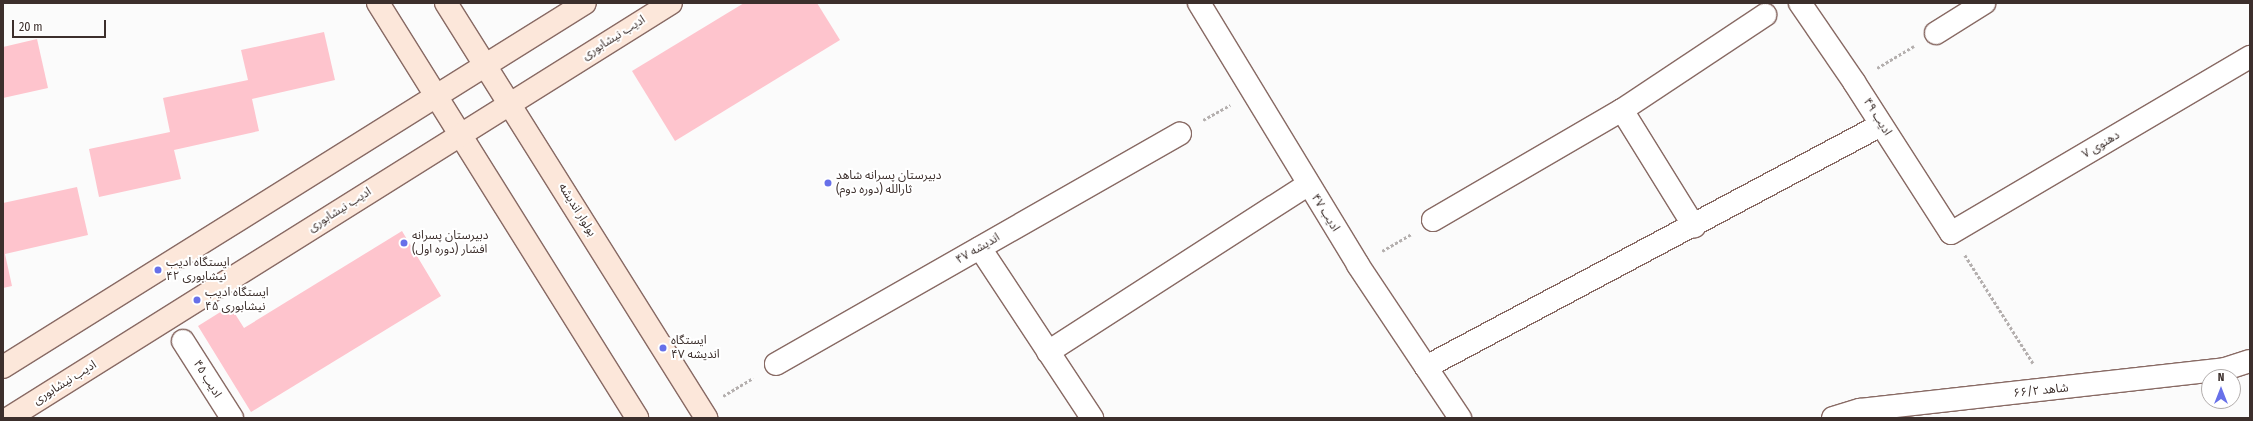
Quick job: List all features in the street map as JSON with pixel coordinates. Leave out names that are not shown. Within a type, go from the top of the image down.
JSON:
[{"type":"street","points":[[378,3],[637,418]]},
{"type":"street","name":"بولوار اندیشه","points":[[446,3],[704,414]]},
{"type":"street","points":[[3,367],[585,3]]},
{"type":"street","name":"ادیب نیشابوری","points":[[9,418],[670,3]]},
{"type":"street","name":"ادیب ۴۷","points":[[1199,3],[1307,185],[1358,265],[1460,418]]},
{"type":"street","name":"ادیب ۴۹","points":[[1800,3],[1854,82],[1951,233]]},
{"type":"street","points":[[1936,32],[1984,3]]},
{"type":"street","points":[[1433,220],[1622,110],[1765,15]]},
{"type":"street","name":"دهنوی ۷","points":[[1951,233],[2250,57]]},
{"type":"street","points":[[1622,110],[1694,226]]},
{"type":"street","points":[[1426,367],[1694,226],[1881,125]]},
{"type":"street","name":"اندیشه ۴۷","points":[[776,364],[1180,134]]},
{"type":"street","points":[[1048,352],[1307,185]]},
{"type":"street","points":[[980,248],[1092,418]]},
{"type":"street","name":"ادیب ۴۵","points":[[183,341],[232,418]]},
{"type":"street","name":"شاهد ۶۶/۲","points":[[1833,418],[1860,410],[2050,390],[2225,369],[2250,361]]},
{"type":"path","points":[[1854,82],[1936,32]]},
{"type":"path","points":[[1180,134],[1252,92]]},
{"type":"path","points":[[1358,265],[1433,220]]},
{"type":"path","points":[[1951,233],[2050,390]]},
{"type":"path","points":[[704,414],[776,364]]},
{"type":"building","points":[[744,3],[817,3],[840,40],[675,141],[632,71]]},
{"type":"building","points":[[324,32],[335,80],[252,99],[259,131],[174,150],[181,179],[99,197],[89,149],[170,132],[163,98],[248,80],[241,50]]},
{"type":"building","points":[[37,39],[48,88],[3,98],[3,47]]},
{"type":"building","points":[[77,187],[88,235],[5,254],[12,286],[3,288],[3,203]]},
{"type":"building","points":[[402,231],[441,296],[251,412],[198,326],[230,306],[244,328]]},
{"type":"place","name":"دبیرستان پسرانه شاهد ثارالله (دوره دوم)","points":[[828,183]]},
{"type":"place","name":"دبیرستان پسرانه افشار (دوره اول)","points":[[404,243]]},
{"type":"place","name":"ایستگاه ادیب نیشابوری ۴۲","points":[[158,270]]},
{"type":"place","name":"ایستگاه ادیب نیشابوری ۴۵","points":[[197,300]]},
{"type":"place","name":"ایستگاه اندیشه ۴۷","points":[[663,348]]}]
